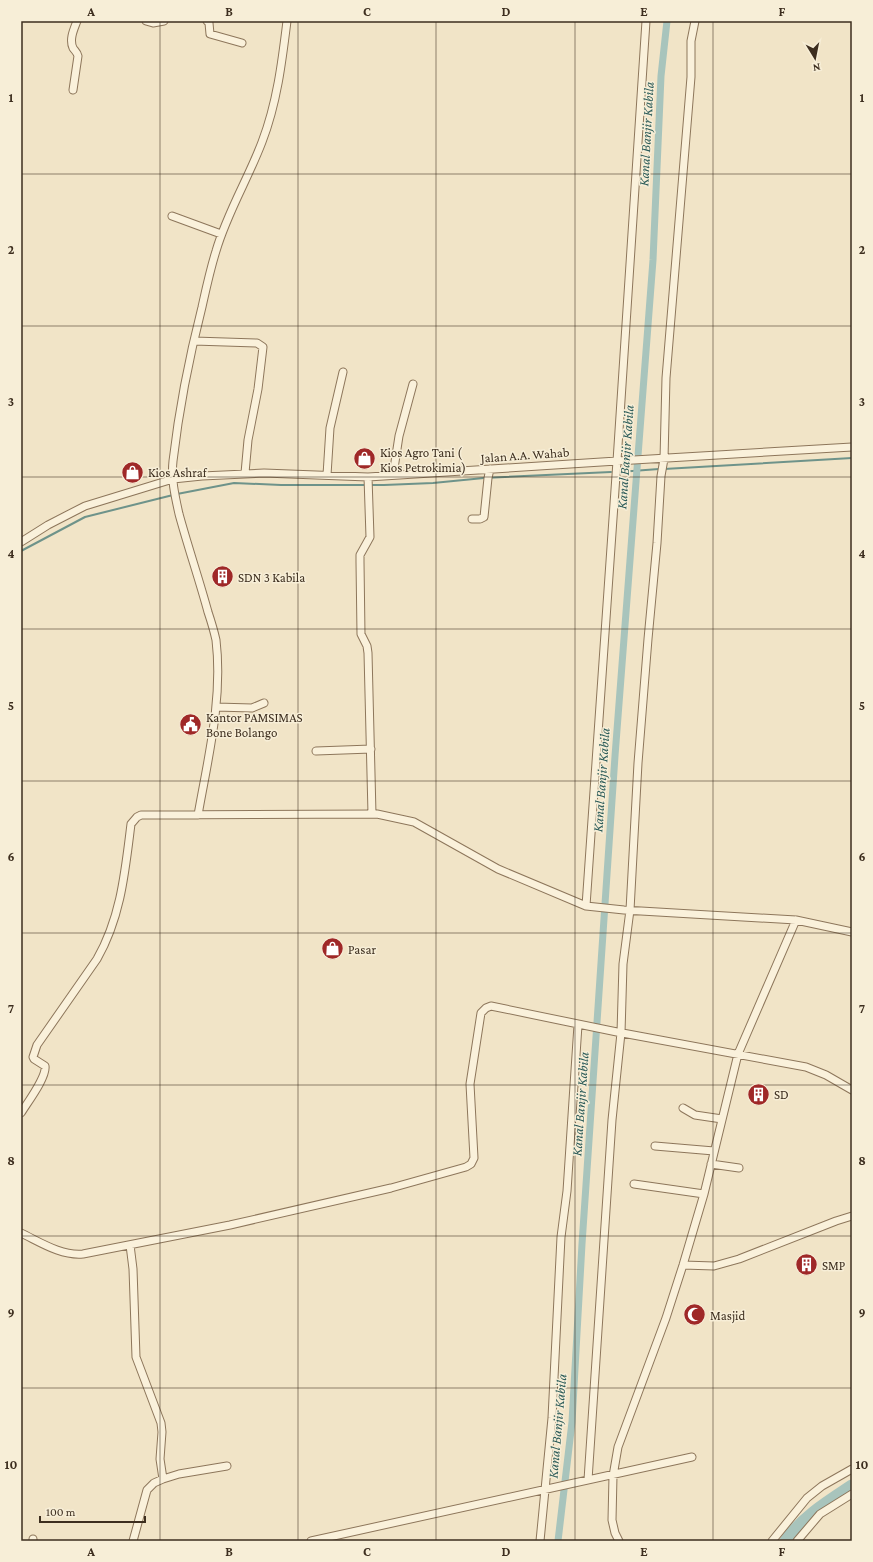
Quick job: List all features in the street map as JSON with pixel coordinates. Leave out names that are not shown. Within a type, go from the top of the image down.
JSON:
[{"type":"street","points":[[73,90],[78,56],[73,47],[72,40],[77,21]]},
{"type":"street","points":[[146,21],[153,23],[164,21]]},
{"type":"street","points":[[207,21],[209,23],[210,34],[242,43]]},
{"type":"street","points":[[198,815],[216,707],[217,675],[215,638],[176,499],[173,483],[172,463],[178,417],[215,252],[267,128],[276,94],[287,21]]},
{"type":"street","points":[[589,907],[646,21]]},
{"type":"street","points":[[586,1480],[643,698],[657,543],[665,394],[691,77],[691,41],[695,21]]},
{"type":"street","points":[[172,216],[222,234]]},
{"type":"street","points":[[194,341],[257,343],[263,347],[257,396],[248,440],[244,473]]},
{"type":"street","points":[[326,475],[330,428],[343,372]]},
{"type":"street","points":[[393,475],[399,436],[413,384]]},
{"type":"street","name":"Jalan A.A. Wahab","points":[[21,542],[48,525],[85,506],[202,476],[244,473],[286,473],[326,475],[368,482],[393,475],[490,472],[626,460],[852,448]]},
{"type":"street","points":[[472,520],[480,520],[484,517],[490,472]]},
{"type":"street","points":[[368,482],[370,537],[360,555],[360,562],[361,629],[368,653],[372,814]]},
{"type":"street","points":[[216,707],[252,708],[264,703]]},
{"type":"street","points":[[316,751],[371,749]]},
{"type":"street","points":[[21,1113],[46,1069],[45,1066],[33,1057],[37,1045],[97,959],[104,946],[123,887],[131,824],[141,815],[372,814],[414,822],[498,869],[589,907],[796,920],[852,932]]},
{"type":"street","points":[[619,1541],[615,1533],[612,1520],[613,1476],[618,1447],[666,1318],[683,1265],[704,1194],[738,1054],[796,920]]},
{"type":"street","points":[[21,1233],[65,1253],[74,1254],[130,1246],[391,1188],[466,1167],[471,1164],[474,1158],[470,1116],[470,1084],[481,1013],[486,1008],[491,1006],[619,1033],[806,1067],[826,1075],[852,1090]]},
{"type":"street","points":[[540,1541],[552,1418],[561,1237],[567,1191],[578,1025]]},
{"type":"street","points":[[683,1108],[694,1115],[722,1119]]},
{"type":"street","points":[[655,1146],[714,1151]]},
{"type":"street","points":[[711,1164],[739,1168]]},
{"type":"street","points":[[634,1184],[704,1194]]},
{"type":"street","points":[[683,1265],[714,1266],[739,1259],[852,1216]]},
{"type":"street","points":[[130,1246],[133,1269],[136,1357],[161,1423],[162,1432],[160,1459],[163,1479]]},
{"type":"street","points":[[311,1541],[692,1458]]},
{"type":"street","points":[[133,1541],[147,1490],[154,1483],[179,1474],[227,1466]]},
{"type":"street","points":[[772,1541],[807,1498],[822,1486],[852,1469]]},
{"type":"street","points":[[797,1541],[820,1514],[852,1494]]},
{"type":"waterway","name":"Kanal Banjir Kabila","points":[[558,1541],[572,1422],[582,1244],[615,756],[653,260],[661,76],[667,21]]},
{"type":"waterway","points":[[664,469],[852,458]]},
{"type":"waterway","name":"Kanal Banjir Kabila","points":[[619,472],[659,469]]},
{"type":"waterway","points":[[177,494],[234,483],[281,485],[384,485],[433,483],[484,478],[611,472]]},
{"type":"waterway","points":[[21,551],[85,517],[173,495]]},
{"type":"waterway","points":[[786,1541],[808,1517],[852,1486]]},
{"type":"place","name":"Kios Agro Tani ( Kios Petrokimia)","points":[[364,459]]},
{"type":"place","name":"Kios Ashraf","points":[[132,472]]},
{"type":"place","name":"SDN 3 Kabila","points":[[223,577]]},
{"type":"place","name":"Kantor PAMSIMAS Bone Bolango","points":[[190,724]]},
{"type":"place","name":"Pasar","points":[[333,949]]},
{"type":"place","name":"SD","points":[[758,1094]]},
{"type":"place","name":"SMP","points":[[807,1265]]},
{"type":"place","name":"Masjid","points":[[695,1315]]}]
